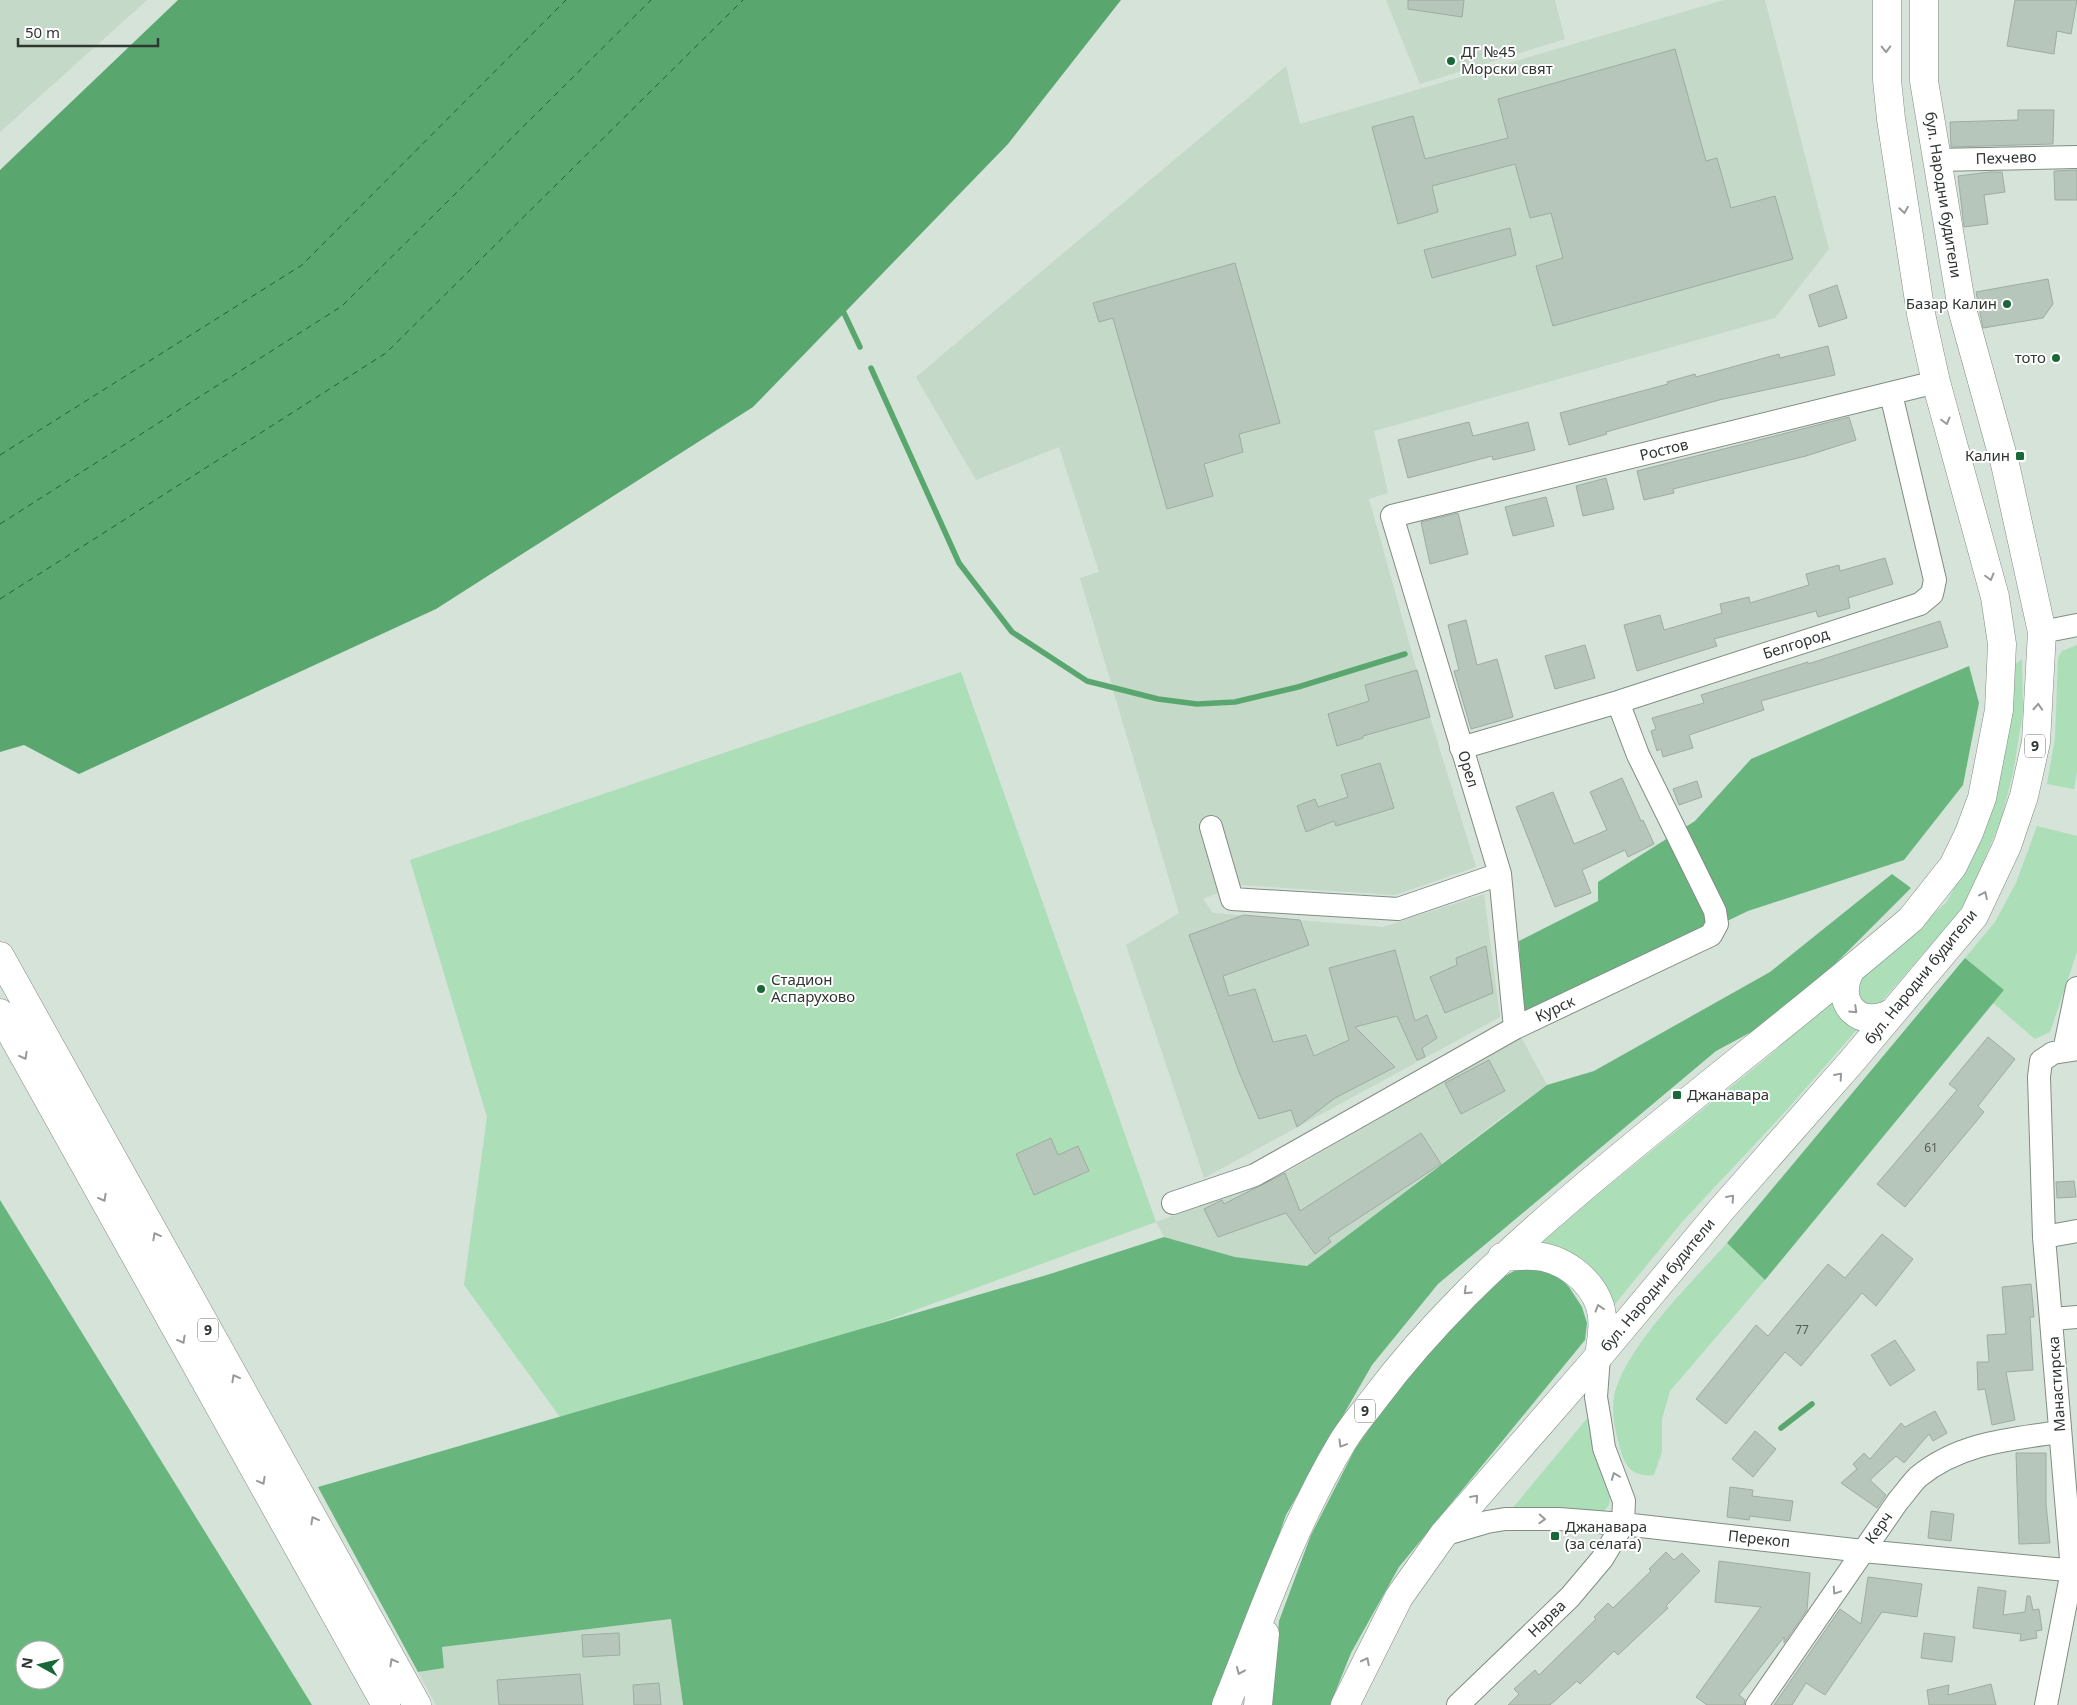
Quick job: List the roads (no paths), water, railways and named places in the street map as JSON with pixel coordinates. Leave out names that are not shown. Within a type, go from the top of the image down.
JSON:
[{"type":"main road","name":"9","points":[[1258,1705],[1271,1593],[1293,1537],[1344,1440],[1385,1384],[1441,1318],[1502,1257],[1691,1097],[1850,971],[1911,919],[1954,866],[1982,798],[1999,710],[2002,644],[1995,597],[1936,382],[1921,314],[1891,119],[1887,80],[1887,0]]},
{"type":"main road","name":"бул. Народни будители","points":[[1345,1705],[1400,1597],[1443,1535],[1599,1356],[1709,1224],[1974,916],[2007,846],[2024,796],[2036,742],[2042,632],[2005,464],[1962,309],[1924,81],[1924,0]]},
{"type":"main road","name":"9","points":[[0,956],[417,1705]]},
{"type":"main road","points":[[1850,971],[1844,987],[1844,995],[1854,1012],[1860,1016],[1874,1019],[1893,1012]]},
{"type":"main road","name":"9","points":[[0,1013],[386,1705]]},
{"type":"main road","points":[[1502,1257],[1534,1256],[1550,1258],[1566,1265],[1580,1276],[1600,1306],[1603,1329],[1599,1356]]},
{"type":"main road","points":[[1226,1705],[1271,1593]]},
{"type":"street","name":"Пехчево","points":[[1936,160],[2077,157]]},
{"type":"street","name":"Ростов","points":[[1392,516],[1936,382]]},
{"type":"street","name":"Белгород","points":[[1461,748],[1618,702],[1920,604],[1932,594],[1935,580],[1892,394]]},
{"type":"street","name":"Орел","points":[[1392,516],[1500,874],[1515,1028]]},
{"type":"street","points":[[2042,632],[2077,625]]},
{"type":"street","name":"Курск","points":[[1173,1203],[1254,1175],[1515,1028],[1706,939],[1715,930],[1717,918],[1715,911],[1638,756],[1618,702]]},
{"type":"street","points":[[1211,828],[1232,899],[1398,909],[1500,874]]},
{"type":"street","points":[[2071,1050],[2077,988]]},
{"type":"street","name":"Манастирска","points":[[2046,1705],[2074,1571],[2060,1432],[2044,1237],[2039,1086],[2041,1061],[2053,1053],[2071,1050]]},
{"type":"street","points":[[2044,1237],[2077,1231]]},
{"type":"street","points":[[2052,1319],[2077,1317]]},
{"type":"street","points":[[1599,1356],[1596,1397],[1604,1448],[1624,1501],[1624,1524]]},
{"type":"street","name":"Керч","points":[[1757,1705],[1898,1501],[1917,1478],[1957,1453],[1977,1446],[2002,1440],[2060,1432]]},
{"type":"street","name":"Перекоп","points":[[1443,1535],[1487,1522],[1528,1518],[1624,1524],[1864,1551],[2074,1571]]},
{"type":"street","name":"Нарва","points":[[1458,1705],[1570,1597],[1602,1559],[1624,1524]]},
{"type":"waterway","points":[[844,313],[860,347]]},
{"type":"waterway","points":[[871,368],[959,563],[1012,632],[1087,681],[1158,699],[1197,704],[1235,702],[1298,687],[1405,654]]},
{"type":"waterway","points":[[1781,1428],[1812,1404]]},
{"type":"place","name":"ДГ №45 Морски свят","points":[[1451,61]]},
{"type":"place","name":"Базар Калин","points":[[2007,304]]},
{"type":"place","name":"тото","points":[[2056,358]]},
{"type":"place","name":"Калин","points":[[2020,456]]},
{"type":"place","name":"Стадион Аспарухово","points":[[761,989]]},
{"type":"place","name":"Джанавара","points":[[1677,1095]]},
{"type":"place","name":"Джанавара (за селата)","points":[[1555,1536]]}]
